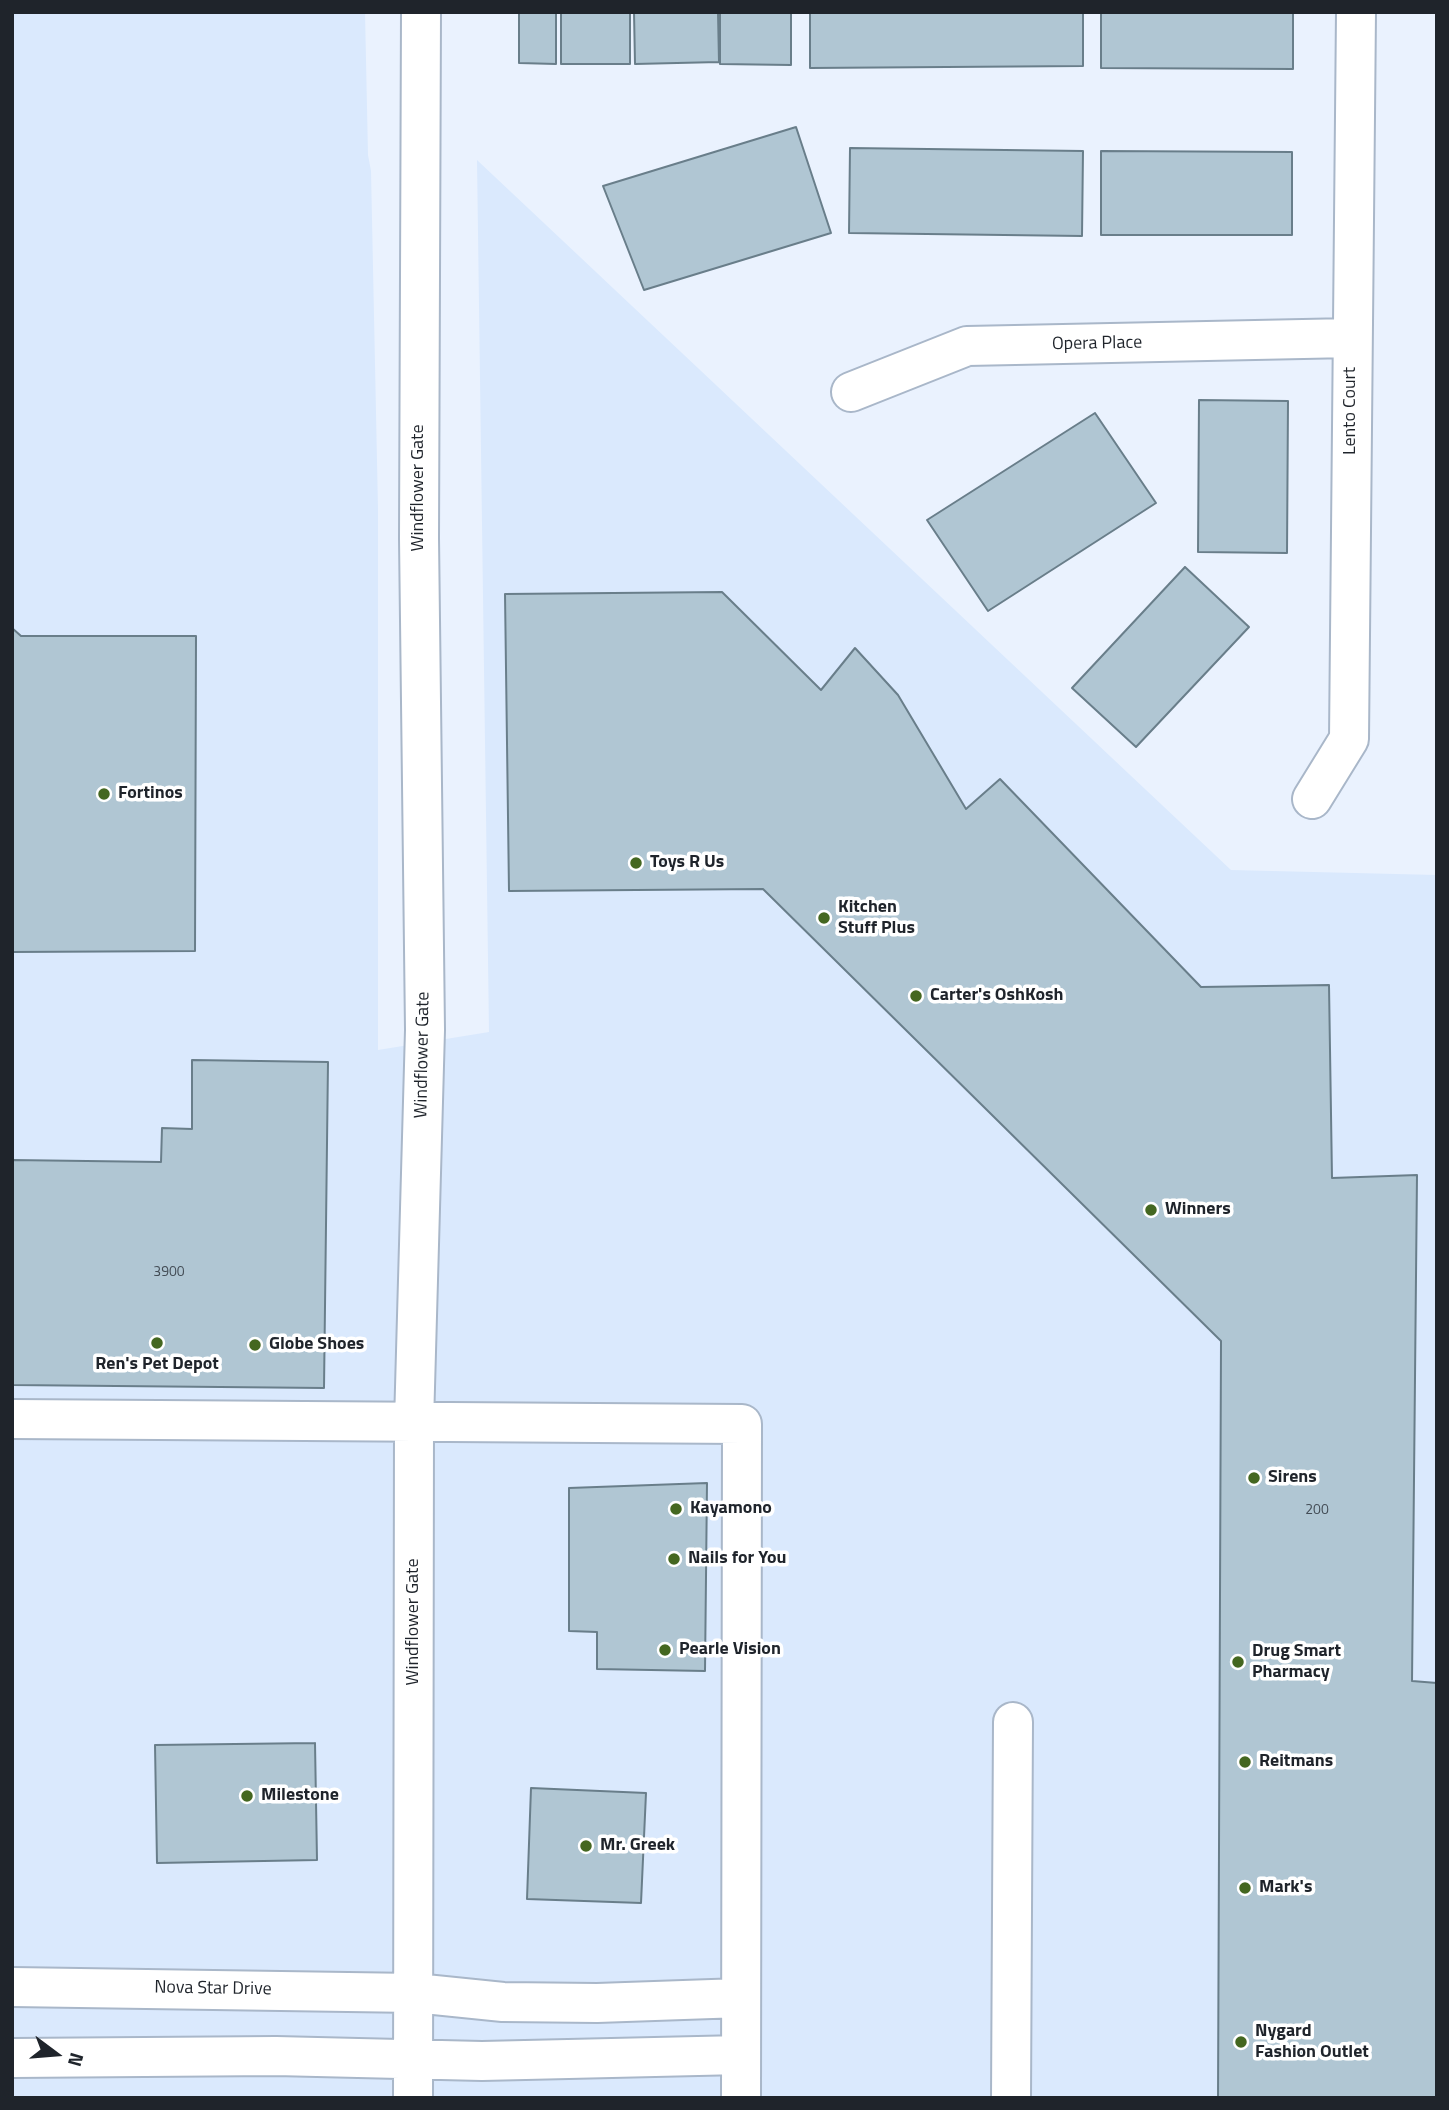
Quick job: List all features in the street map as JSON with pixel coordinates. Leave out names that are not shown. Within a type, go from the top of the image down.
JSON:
[{"type":"street","name":"Windflower Gate","points":[[413,2098],[414,1423],[425,1030],[419,538],[421,12]]},
{"type":"street","name":"Lento Court","points":[[1312,799],[1349,738],[1356,12]]},
{"type":"street","name":"Opera Place","points":[[851,392],[967,346],[1351,338]]},
{"type":"street","points":[[12,1419],[742,1424],[741,2098]]},
{"type":"street","points":[[1011,2098],[1013,1722]]},
{"type":"street","name":"Nova Star Drive","points":[[12,1987],[415,1993],[503,2002],[597,2003],[741,1998]]},
{"type":"street","points":[[12,2058],[276,2056],[495,2061],[741,2054]]},
{"type":"shaded area","points":[[12,12],[365,12],[378,509],[378,1050],[489,1032],[477,160],[1231,870],[1437,875],[1437,2098],[12,2098]]},
{"type":"building","points":[[519,12],[556,12],[556,64],[519,63]]},
{"type":"building","points":[[561,12],[630,12],[630,64],[561,64]]},
{"type":"building","points":[[634,12],[718,12],[719,62],[635,64]]},
{"type":"building","points":[[720,12],[791,12],[791,65],[720,64]]},
{"type":"building","points":[[810,12],[1083,12],[1083,66],[810,68]]},
{"type":"building","points":[[1101,12],[1293,12],[1293,69],[1101,68]]},
{"type":"building","points":[[796,127],[831,233],[644,290],[603,186]]},
{"type":"building","points":[[850,148],[1083,151],[1082,236],[849,233]]},
{"type":"building","points":[[1101,151],[1292,152],[1292,235],[1101,235]]},
{"type":"building","points":[[1199,400],[1288,401],[1287,553],[1198,552]]},
{"type":"building","points":[[1095,413],[1156,503],[988,611],[927,520]]},
{"type":"building","points":[[1185,567],[1249,627],[1136,747],[1072,688]]},
{"type":"building","points":[[722,592],[821,690],[855,648],[898,695],[966,809],[1000,779],[1201,987],[1329,985],[1332,1178],[1417,1175],[1412,1681],[1437,1683],[1437,2098],[1218,2098],[1221,1341],[763,889],[509,891],[505,594]]},
{"type":"building","name":"Fortinos","points":[[12,628],[21,636],[196,636],[195,951],[12,952]]},
{"type":"building","points":[[192,1060],[328,1062],[324,1388],[12,1385],[12,1160],[161,1162],[162,1128],[192,1129]]},
{"type":"building","points":[[707,1483],[705,1671],[597,1669],[597,1632],[569,1631],[569,1488]]},
{"type":"building","points":[[315,1743],[317,1860],[157,1863],[155,1745]]},
{"type":"building","name":"Mr. Greek","points":[[531,1788],[646,1793],[641,1903],[527,1899]]},
{"type":"place","name":"Fortinos","points":[[104,794]]},
{"type":"place","name":"Toys R Us","points":[[636,863]]},
{"type":"place","name":"Kitchen Stuff Plus","points":[[824,918]]},
{"type":"place","name":"Carter's OshKosh","points":[[916,996]]},
{"type":"place","name":"Winners","points":[[1151,1210]]},
{"type":"place","name":"Ren's Pet Depot","points":[[157,1343]]},
{"type":"place","name":"Globe Shoes","points":[[255,1345]]},
{"type":"place","name":"Sirens","points":[[1254,1478]]},
{"type":"place","name":"Kayamono","points":[[676,1509]]},
{"type":"place","name":"Nails for You","points":[[674,1559]]},
{"type":"place","name":"Pearle Vision","points":[[665,1650]]},
{"type":"place","name":"Drug Smart Pharmacy","points":[[1238,1662]]},
{"type":"place","name":"Reitmans","points":[[1245,1762]]},
{"type":"place","name":"Milestone","points":[[247,1796]]},
{"type":"place","name":"Mr. Greek","points":[[586,1846]]},
{"type":"place","name":"Mark's","points":[[1245,1888]]},
{"type":"place","name":"Nygard Fashion Outlet","points":[[1241,2042]]}]
